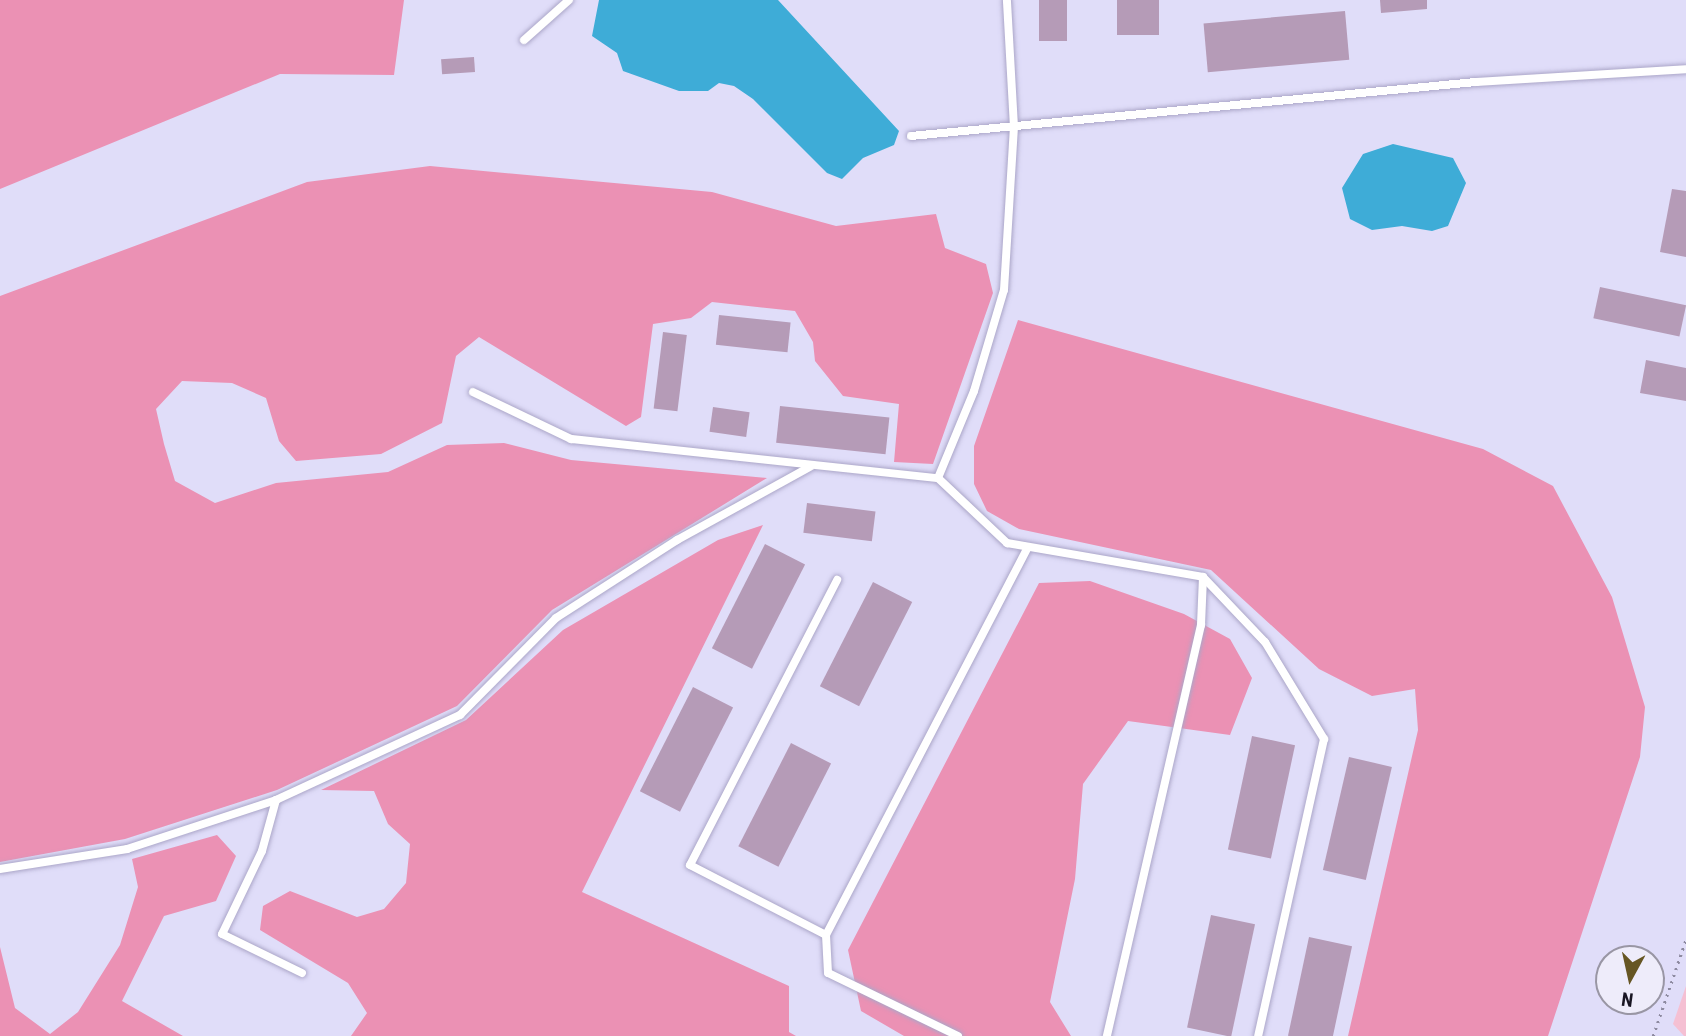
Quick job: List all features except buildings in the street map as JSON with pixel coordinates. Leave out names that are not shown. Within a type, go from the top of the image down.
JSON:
[{"type":"lane","points":[[524,40],[569,0]]},
{"type":"lane","points":[[938,478],[974,391],[1004,290],[1014,127],[1007,0]]},
{"type":"lane","points":[[911,136],[1476,82],[1686,69]]},
{"type":"lane","points":[[473,392],[571,439],[810,467],[938,478],[1007,543],[1203,577],[1265,642],[1324,739],[1258,1036]]},
{"type":"lane","points":[[0,869],[127,849],[276,800],[460,715],[556,618],[677,540],[810,467]]},
{"type":"lane","points":[[958,1036],[828,973],[826,935],[1028,547]]},
{"type":"lane","points":[[1107,1036],[1201,625],[1203,577]]},
{"type":"lane","points":[[826,935],[690,865],[837,579]]},
{"type":"lane","points":[[276,800],[262,851],[222,934],[302,973]]},
{"type":"path","points":[[1653,1036],[1686,939]]},
{"type":"shaded area","points":[[0,0],[404,0],[394,75],[280,74],[0,189]]},
{"type":"shaded area","points":[[430,166],[712,192],[836,226],[936,214],[945,248],[986,264],[993,293],[933,464],[894,462],[899,404],[843,396],[815,361],[813,342],[795,311],[712,302],[691,318],[653,324],[641,417],[626,426],[479,337],[456,356],[442,423],[381,454],[296,461],[279,441],[266,398],[232,383],[182,381],[156,409],[164,444],[175,481],[215,503],[276,483],[388,472],[447,445],[504,443],[571,460],[767,478],[552,610],[457,706],[277,790],[125,839],[0,862],[0,296],[307,182]]},
{"type":"shaded area","points":[[1018,320],[1483,449],[1553,486],[1612,597],[1645,707],[1640,757],[1548,1036],[1348,1036],[1418,730],[1415,689],[1372,696],[1319,669],[1211,570],[1019,529],[987,511],[974,484],[974,446]]},
{"type":"shaded area","points":[[763,525],[582,892],[789,986],[789,1032],[796,1036],[351,1036],[367,1013],[348,983],[260,930],[263,906],[290,891],[357,917],[384,909],[406,883],[410,844],[388,824],[374,791],[321,790],[466,720],[563,630],[718,540]]},
{"type":"shaded area","points":[[1090,581],[1184,614],[1230,639],[1252,678],[1230,735],[1128,721],[1083,784],[1075,879],[1050,1002],[1071,1036],[904,1036],[861,1011],[848,950],[1039,583]]},
{"type":"shaded area","points":[[217,835],[236,856],[216,901],[164,916],[122,1001],[183,1036],[0,1036],[0,947],[15,1008],[50,1034],[78,1012],[120,945],[138,887],[132,859]]},
{"type":"shaded area","points":[[1686,986],[1686,1036],[1684,1036],[1673,1024]]},
{"type":"water","points":[[599,0],[778,0],[899,131],[894,145],[863,158],[842,179],[827,173],[753,99],[734,86],[719,83],[708,91],[679,91],[623,71],[617,53],[592,36]]},
{"type":"water","points":[[1393,144],[1453,158],[1466,183],[1448,226],[1432,231],[1402,226],[1372,230],[1350,219],[1342,188],[1363,154]]}]
